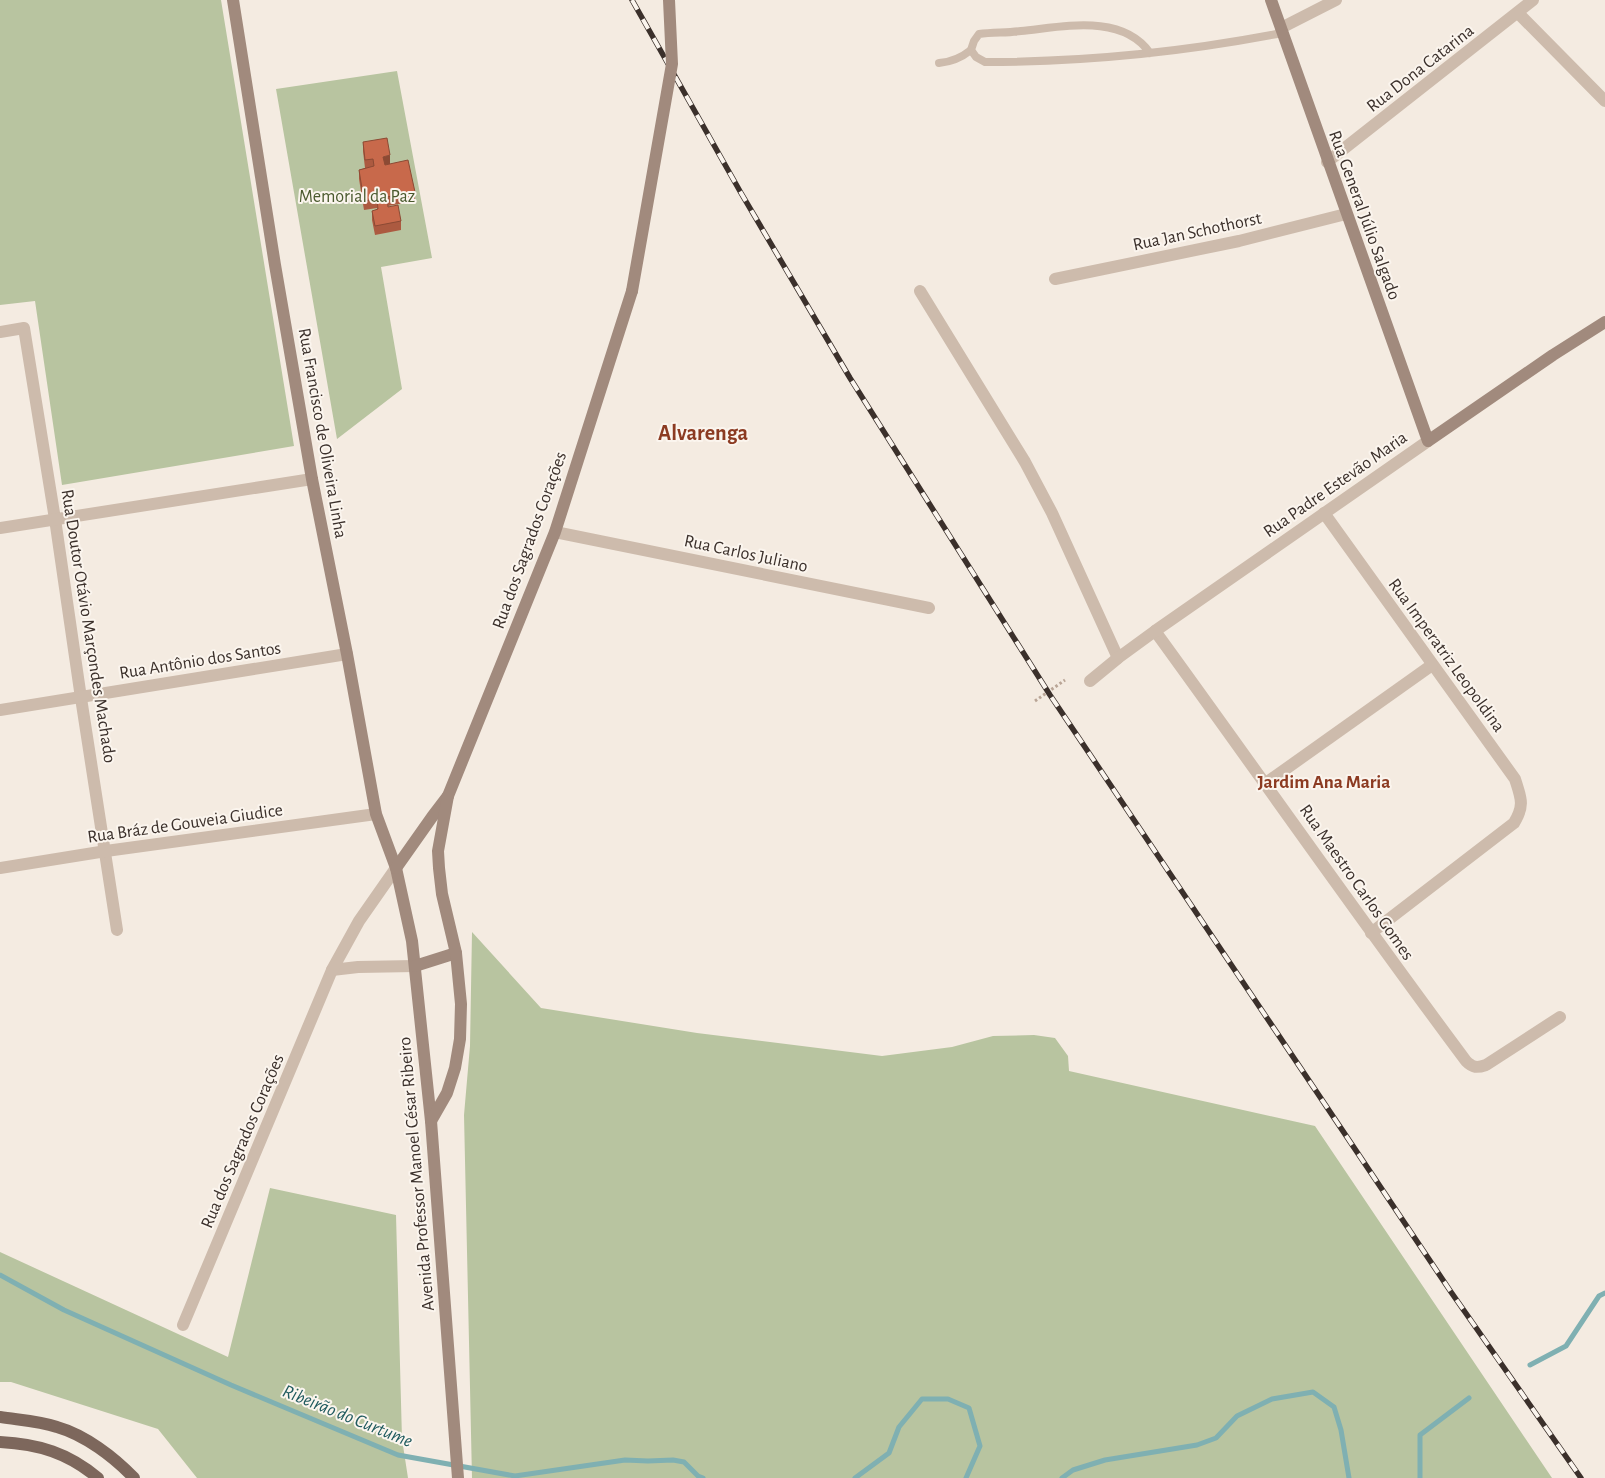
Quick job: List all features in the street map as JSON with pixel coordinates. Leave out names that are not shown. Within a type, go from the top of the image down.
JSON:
[{"type":"main road","name":"Rua Francisco de Oliveira Linha","points":[[233,0],[273,255],[312,479],[347,654],[376,814],[396,868]]},
{"type":"main road","name":"Rua dos Sagrados Corações","points":[[448,796],[555,532],[632,291],[672,64],[670,0]]},
{"type":"main road","name":"Rua General Júlio Salgado","points":[[1271,0],[1327,162],[1428,441]]},
{"type":"main road","name":"Rua Padre Estevão Maria","points":[[1428,441],[1553,355],[1605,322]]},
{"type":"main road","points":[[396,868],[448,796]]},
{"type":"main road","points":[[431,1121],[447,1093],[460,1039],[460,1004],[456,953],[442,894],[438,851],[448,796]]},
{"type":"main road","name":"Avenida Professor Manoel César Ribeiro","points":[[396,868],[412,941],[431,1121],[458,1478]]},
{"type":"main road","points":[[415,966],[456,953]]},
{"type":"main road","points":[[0,1417],[58,1427],[96,1446],[124,1467],[134,1478]]},
{"type":"main road","points":[[0,1442],[49,1449],[81,1464],[98,1478]]},
{"type":"street","points":[[1282,31],[1336,0]]},
{"type":"street","name":"Rua Dona Catarina","points":[[1327,162],[1533,0]]},
{"type":"street","points":[[1518,13],[1605,101]]},
{"type":"street","name":"Rua Jan Schothorst","points":[[1055,279],[1239,241],[1346,214]]},
{"type":"street","points":[[920,291],[1025,462],[1052,513],[1118,658]]},
{"type":"street","name":"Rua Doutor Otávio Marçondes Machado","points":[[0,332],[24,328],[117,930]]},
{"type":"street","name":"Rua Padre Estevão Maria","points":[[1090,681],[1155,631],[1428,441]]},
{"type":"street","points":[[0,528],[312,479]]},
{"type":"street","name":"Rua Imperatriz Leopoldina","points":[[1324,513],[1515,779],[1520,795],[1520,812],[1514,823],[1371,933]]},
{"type":"street","name":"Rua Carlos Juliano","points":[[555,532],[929,608]]},
{"type":"street","name":"Rua Maestro Carlos Gomes","points":[[1155,631],[1266,783],[1371,933],[1466,1061],[1478,1068],[1486,1065],[1560,1017]]},
{"type":"street","name":"Rua Antônio dos Santos","points":[[0,710],[347,654]]},
{"type":"street","points":[[1266,783],[1432,665]]},
{"type":"street","name":"Rua Bráz de Gouveia Giudice","points":[[0,868],[106,851],[376,814]]},
{"type":"street","name":"Rua dos Sagrados Corações","points":[[183,1325],[332,970],[359,921],[396,868]]},
{"type":"street","points":[[332,970],[358,967],[415,966]]},
{"type":"lane","points":[[939,63],[961,58],[971,50],[979,34],[1076,26],[1107,26],[1120,30],[1133,35],[1144,44],[1150,53]]},
{"type":"lane","points":[[971,50],[976,57],[985,62],[1062,61],[1150,53],[1237,42],[1282,31]]},
{"type":"path","points":[[1035,701],[1065,680]]},
{"type":"green space","points":[[0,0],[221,0],[294,446],[62,485],[35,301],[0,305]]},
{"type":"green space","name":"Memorial da Paz","points":[[397,71],[432,258],[381,267],[402,389],[337,439],[276,89]]},
{"type":"green space","points":[[472,932],[541,1008],[697,1033],[882,1056],[952,1047],[993,1036],[1034,1035],[1055,1038],[1068,1056],[1069,1071],[1315,1126],[1552,1478],[472,1478],[464,1115],[470,1046]]},
{"type":"green space","points":[[270,1188],[396,1215],[402,1439],[408,1478],[197,1478],[158,1429],[11,1382],[0,1382],[0,1252],[228,1357]]},
{"type":"building","points":[[387,138],[390,155],[383,157],[385,165],[408,160],[415,192],[387,197],[388,207],[398,205],[401,221],[375,226],[372,211],[378,209],[377,199],[364,201],[359,170],[374,166],[373,159],[365,160],[363,142]]},
{"type":"waterway","name":"Ribeirão do Curtume","points":[[0,1275],[64,1310],[231,1385],[398,1455],[515,1476],[625,1460],[673,1460],[684,1462],[698,1476],[703,1478]]},
{"type":"waterway","name":"Ribeirão do Curtume","points":[[1530,1365],[1566,1346],[1599,1296],[1605,1293]]},
{"type":"waterway","name":"Ribeirão do Curtume","points":[[1062,1478],[1073,1470],[1105,1460],[1197,1445],[1216,1438],[1237,1416],[1272,1399],[1313,1392],[1334,1407],[1341,1430],[1349,1478]]},
{"type":"waterway","name":"Ribeirão do Curtume","points":[[1420,1478],[1420,1435],[1469,1398]]},
{"type":"waterway","name":"Ribeirão do Curtume","points":[[855,1478],[889,1453],[899,1427],[922,1399],[948,1399],[969,1408],[980,1446],[966,1478]]},
{"type":"railway","points":[[632,0],[741,193],[850,378],[1050,695],[1451,1292],[1581,1478]]},
{"type":"district","name":"Alvarenga","points":[[703,432]]},
{"type":"district","name":"Jardim Ana Maria","points":[[1324,781]]}]
